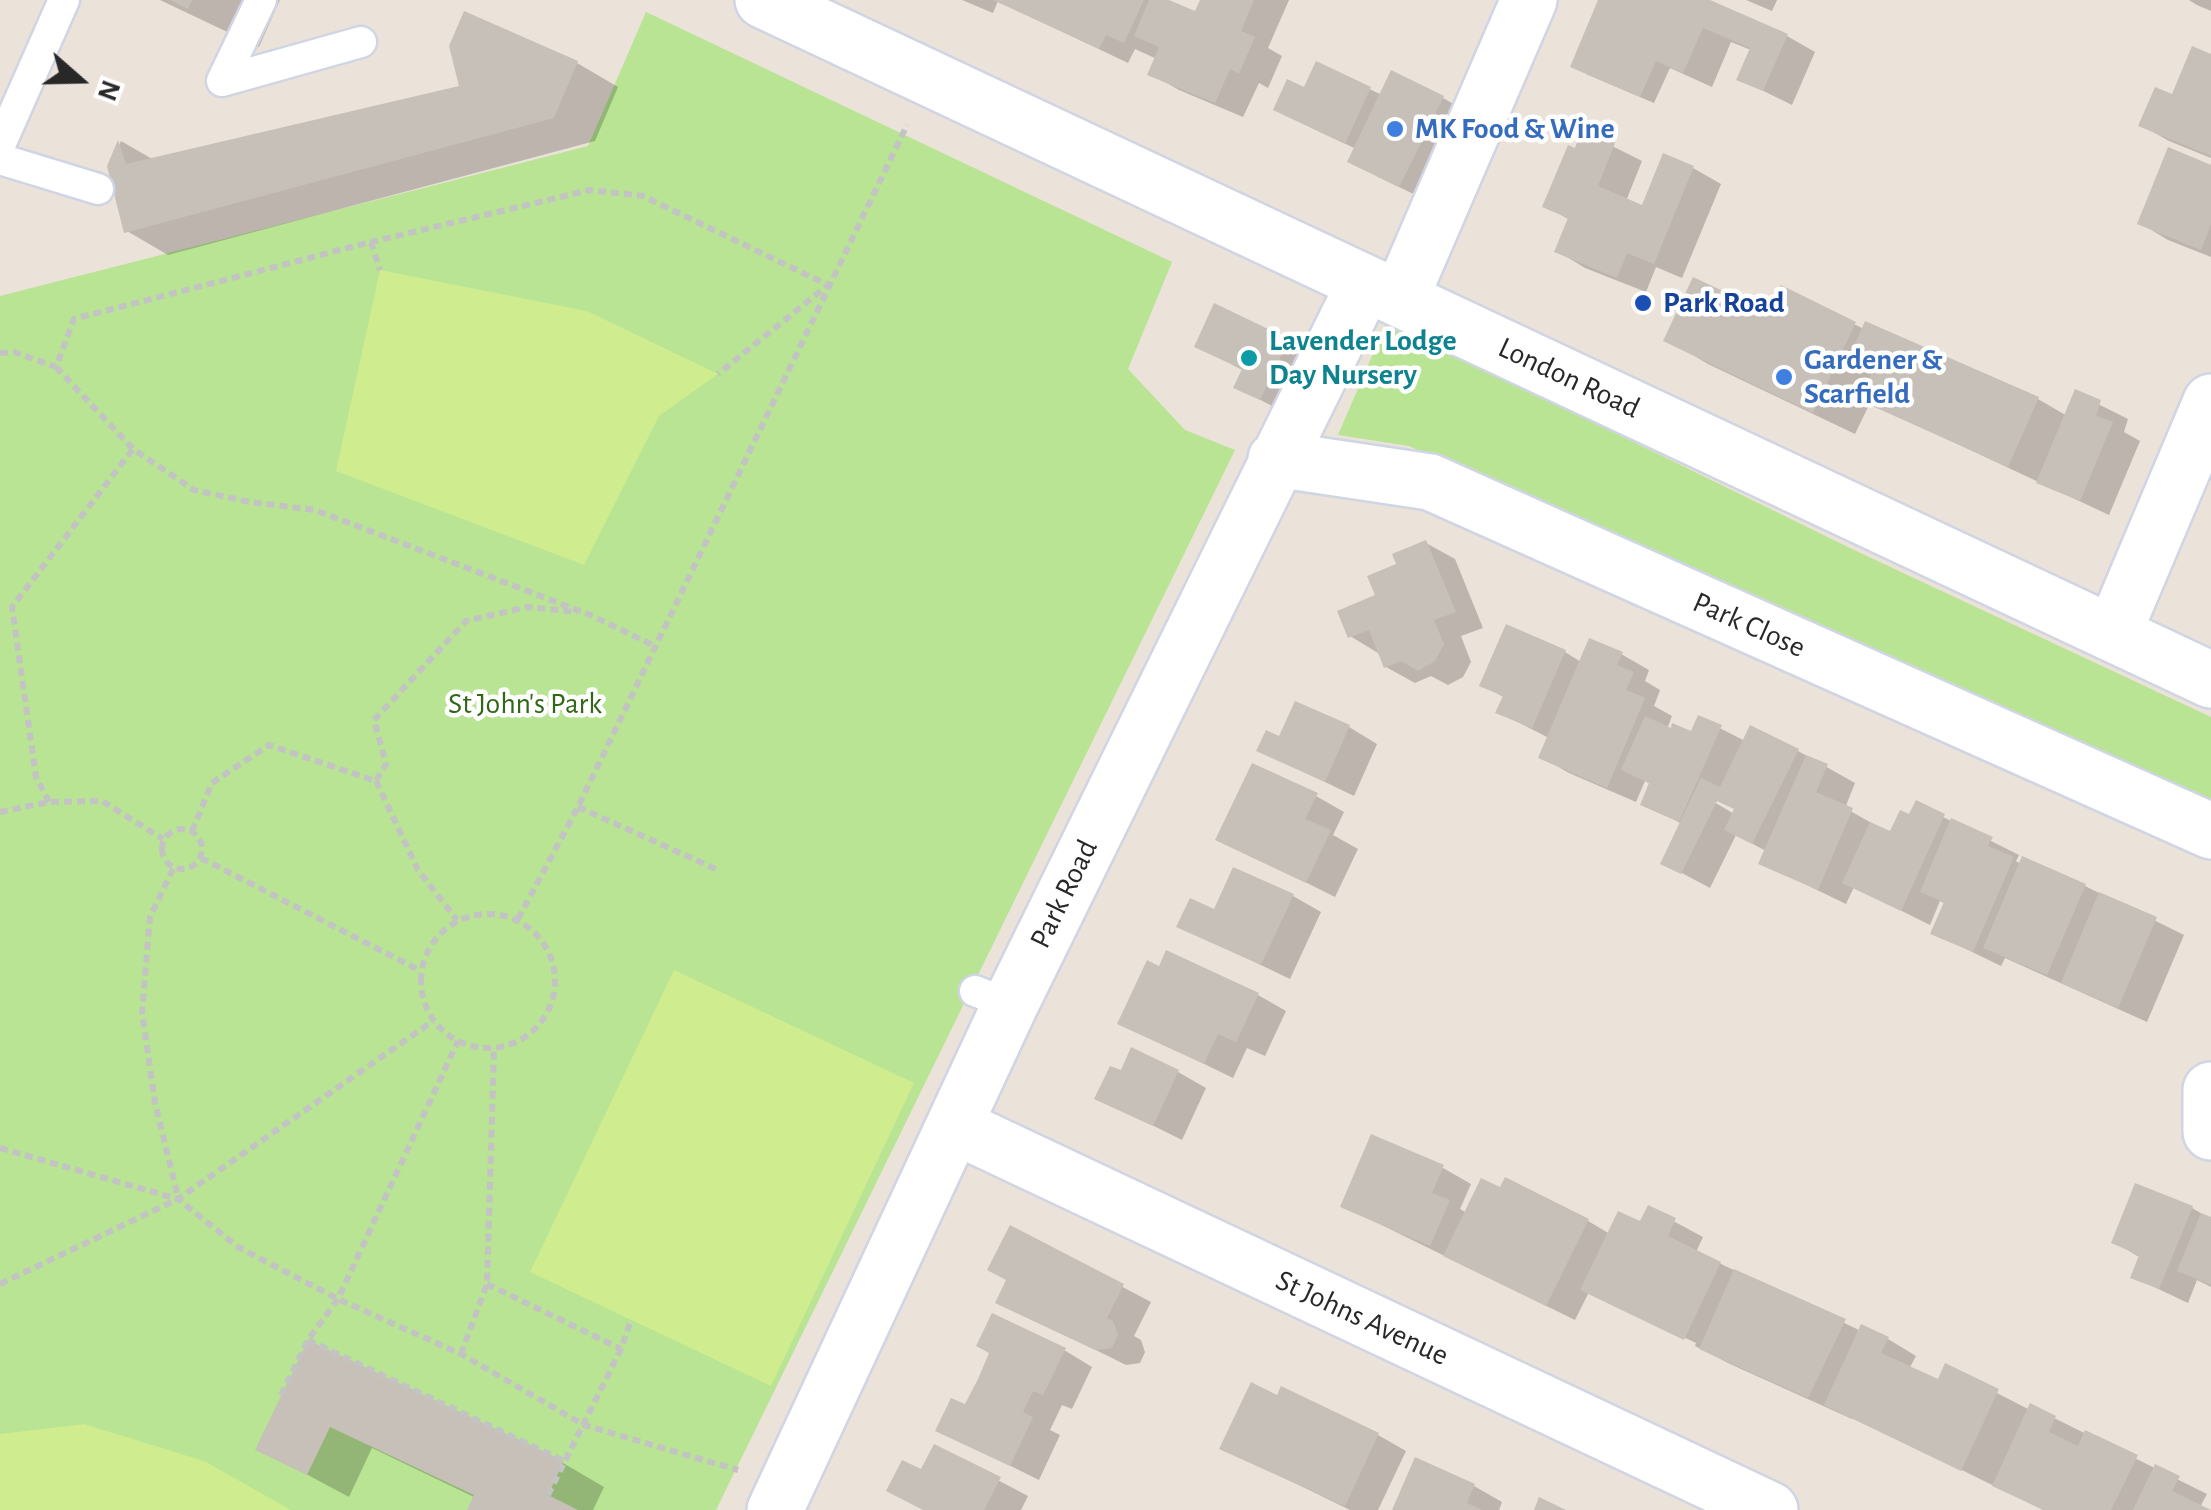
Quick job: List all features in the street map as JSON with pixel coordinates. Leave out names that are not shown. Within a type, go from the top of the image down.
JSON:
[{"type":"street","name":"London Road","points":[[763,0],[2211,680]]},
{"type":"street","name":"Park Road","points":[[779,1502],[955,1126],[992,998],[1276,459],[1382,291],[1528,0]]},
{"type":"street","points":[[2112,634],[2211,402]]},
{"type":"street","name":"Park Close","points":[[1276,459],[1430,482],[2211,831]]},
{"type":"street","points":[[2210,1132],[2211,1090]]},
{"type":"street","name":"St Johns Avenue","points":[[955,1126],[1770,1510]]},
{"type":"lane","points":[[0,145],[64,0]]},
{"type":"lane","points":[[261,0],[222,81],[361,42]]},
{"type":"lane","points":[[0,160],[98,190]]},
{"type":"path","points":[[518,920],[578,807],[906,125],[923,132]]},
{"type":"path","points":[[56,367],[74,318],[590,190],[643,196],[828,285]]},
{"type":"path","points":[[371,242],[380,270]]},
{"type":"path","points":[[718,374],[828,285]]},
{"type":"path","points":[[0,353],[14,352],[56,367],[132,449],[194,490],[315,510],[588,614],[653,645]]},
{"type":"path","points":[[50,802],[36,776],[12,607],[132,449]]},
{"type":"path","points":[[376,781],[386,764],[374,720],[466,621],[526,606],[588,614]]},
{"type":"path","points":[[192,831],[212,783],[269,745],[376,781],[418,870],[457,920]]},
{"type":"path","points":[[0,812],[50,802],[102,800],[164,840]]},
{"type":"path","points":[[578,807],[718,870]]},
{"type":"path","points":[[176,829],[192,831],[202,843],[201,858],[190,869],[173,869],[162,856],[164,840],[176,829]]},
{"type":"path","points":[[201,858],[422,971]]},
{"type":"path","points":[[173,869],[150,917],[142,1012],[155,1103],[178,1198]]},
{"type":"path","points":[[498,913],[518,920],[537,933],[550,953],[556,976],[554,999],[543,1020],[527,1037],[482,1049],[458,1041],[433,1020],[422,999],[427,950],[457,920],[498,913]]},
{"type":"path","points":[[0,1284],[178,1198],[433,1020]]},
{"type":"path","points":[[281,1395],[308,1340],[338,1298],[458,1041]]},
{"type":"path","points":[[462,1354],[487,1284],[494,1048]]},
{"type":"path","points":[[0,1148],[178,1198],[238,1247],[462,1354],[584,1425],[737,1470],[779,1502]]},
{"type":"path","points":[[487,1284],[620,1349]]},
{"type":"path","points":[[548,1495],[631,1320]]},
{"type":"path","points":[[308,1340],[564,1461]]},
{"type":"green space","name":"St John's Park","points":[[646,12],[1172,262],[1128,369],[1185,430],[1235,450],[716,1510],[0,1510],[0,296],[588,146]]},
{"type":"green space","points":[[380,270],[587,311],[718,374],[659,416],[584,565],[336,471]]},
{"type":"green space","points":[[1387,321],[1854,550],[2211,717],[2211,803],[1409,446],[1338,435]]},
{"type":"green space","points":[[674,970],[914,1083],[771,1386],[530,1272]]},
{"type":"green space","points":[[84,1424],[204,1461],[291,1510],[0,1510],[0,1434]]},
{"type":"building","points":[[170,0],[192,0],[188,9]]},
{"type":"building","points":[[993,0],[1144,0],[1124,43],[1106,35],[1099,49]]},
{"type":"building","points":[[1149,0],[1169,0],[1195,11],[1200,0],[1254,0],[1241,31],[1255,37],[1239,74],[1230,69],[1215,103],[1147,75],[1159,47],[1134,36]]},
{"type":"building","points":[[1598,0],[1710,0],[1788,34],[1763,91],[1736,80],[1750,48],[1703,28],[1683,73],[1656,61],[1640,97],[1570,67]]},
{"type":"building","points":[[464,11],[578,61],[554,118],[124,233],[107,166],[118,140],[126,164],[459,86],[449,46]]},
{"type":"building","points":[[2192,46],[2211,54],[2211,156],[2138,126],[2155,87],[2172,94]]},
{"type":"building","points":[[1316,61],[1371,87],[1345,144],[1273,110],[1287,79],[1304,87]]},
{"type":"building","name":"MK Food & Wine","points":[[1391,70],[1444,96],[1399,187],[1347,162]]},
{"type":"building","points":[[1582,129],[1615,143],[1598,186],[1642,205],[1663,153],[1694,166],[1654,264],[1627,253],[1617,278],[1554,252],[1568,218],[1542,207],[1568,145],[1575,148]]},
{"type":"building","points":[[2168,147],[2211,165],[2211,224],[2201,250],[2137,224]]},
{"type":"building","name":"Gardener & Scarfield","points":[[1693,277],[1768,312],[1781,285],[1856,322],[1813,413],[1663,341]]},
{"type":"building","name":"Lavender Lodge Day Nursery","points":[[1214,303],[1289,339],[1260,400],[1233,388],[1242,369],[1194,347]]},
{"type":"building","points":[[1865,321],[2039,397],[2008,467],[1859,400],[1878,360],[1853,348]]},
{"type":"building","points":[[2075,389],[2101,400],[2096,416],[2113,422],[2080,501],[2036,483]]},
{"type":"building","points":[[1426,540],[1456,612],[1434,620],[1444,644],[1435,661],[1418,671],[1401,661],[1384,668],[1369,630],[1348,638],[1337,611],[1375,595],[1367,576],[1396,564],[1392,554]]},
{"type":"building","points":[[1506,624],[1566,650],[1532,728],[1495,713],[1503,696],[1479,686]]},
{"type":"building","points":[[1589,638],[1623,652],[1617,665],[1634,672],[1626,690],[1645,698],[1607,788],[1538,758]]},
{"type":"building","points":[[1295,701],[1350,725],[1325,782],[1256,751],[1266,730],[1279,736]]},
{"type":"building","points":[[1698,715],[1722,725],[1679,822],[1640,805],[1649,783],[1621,770],[1645,716],[1671,728],[1672,723],[1691,731]]},
{"type":"building","points":[[1750,725],[1799,749],[1752,844],[1724,830],[1734,809],[1717,801],[1681,874],[1660,864],[1701,778],[1720,787]]},
{"type":"building","points":[[1806,755],[1828,764],[1816,792],[1853,808],[1818,890],[1758,864]]},
{"type":"building","points":[[1252,763],[1318,793],[1305,819],[1331,830],[1306,883],[1215,840]]},
{"type":"building","points":[[1916,800],[1945,814],[1901,911],[1842,883],[1870,822],[1890,831],[1900,810],[1909,814]]},
{"type":"building","points":[[1951,818],[1993,837],[1988,846],[2014,857],[1973,952],[1930,934],[1944,902],[1920,892]]},
{"type":"building","points":[[2022,856],[2086,884],[2047,975],[1983,948]]},
{"type":"building","points":[[1233,867],[1294,894],[1261,965],[1176,927],[1190,898],[1214,909]]},
{"type":"building","points":[[2099,892],[2157,917],[2118,1008],[2061,983]]},
{"type":"building","points":[[1166,950],[1259,993],[1236,1042],[1218,1034],[1204,1064],[1117,1024],[1147,960],[1159,966]]},
{"type":"building","points":[[1131,1047],[1179,1070],[1153,1126],[1094,1099],[1110,1066],[1121,1070]]},
{"type":"building","points":[[1371,1134],[1444,1165],[1432,1193],[1450,1200],[1430,1246],[1340,1207]]},
{"type":"building","points":[[1505,1177],[1589,1219],[1546,1306],[1443,1256],[1481,1178],[1500,1187]]},
{"type":"building","points":[[2135,1183],[2193,1206],[2159,1289],[2130,1278],[2139,1255],[2111,1243]]},
{"type":"building","points":[[1648,1205],[1676,1218],[1668,1236],[1721,1262],[1684,1340],[1580,1290],[1618,1211],[1640,1221]]},
{"type":"building","points":[[2201,1213],[2211,1217],[2211,1285],[2177,1271]]},
{"type":"building","points":[[1010,1225],[1124,1284],[1107,1318],[1113,1321],[1118,1335],[1112,1348],[1095,1350],[995,1303],[1006,1280],[987,1270]]},
{"type":"building","points":[[1734,1269],[1846,1319],[1808,1398],[1699,1349]]},
{"type":"building","points":[[992,1313],[1066,1348],[1043,1395],[1033,1391],[1023,1412],[1033,1417],[1010,1466],[935,1431],[951,1398],[965,1404],[978,1379],[989,1353],[976,1346]]},
{"type":"building","points":[[1861,1324],[1889,1337],[1881,1353],[1938,1379],[1945,1363],[1999,1389],[1961,1471],[1824,1405]]},
{"type":"building","points":[[308,1340],[564,1461],[548,1495],[578,1510],[467,1510],[474,1495],[330,1427],[307,1475],[255,1450]]},
{"type":"building","points":[[1251,1382],[1277,1395],[1281,1386],[1379,1433],[1345,1506],[1219,1449]]},
{"type":"building","points":[[2030,1403],[2056,1416],[2049,1432],[2078,1446],[2085,1430],[2138,1455],[2111,1510],[2044,1510],[1992,1486]]},
{"type":"building","points":[[934,1444],[1001,1477],[984,1510],[923,1510],[886,1491],[902,1460],[921,1469]]},
{"type":"building","points":[[1415,1457],[1475,1484],[1467,1503],[1482,1510],[1392,1510]]},
{"type":"building","points":[[2155,1464],[2180,1476],[2172,1491],[2211,1510],[2133,1510]]},
{"type":"building","points":[[1539,1497],[1566,1510],[1534,1510]]},
{"type":"place","name":"MK Food & Wine","points":[[1395,129]]},
{"type":"place","name":"Park Road","points":[[1643,303]]},
{"type":"place","name":"Lavender Lodge Day Nursery","points":[[1249,358]]},
{"type":"place","name":"Gardener & Scarfield","points":[[1784,377]]}]
